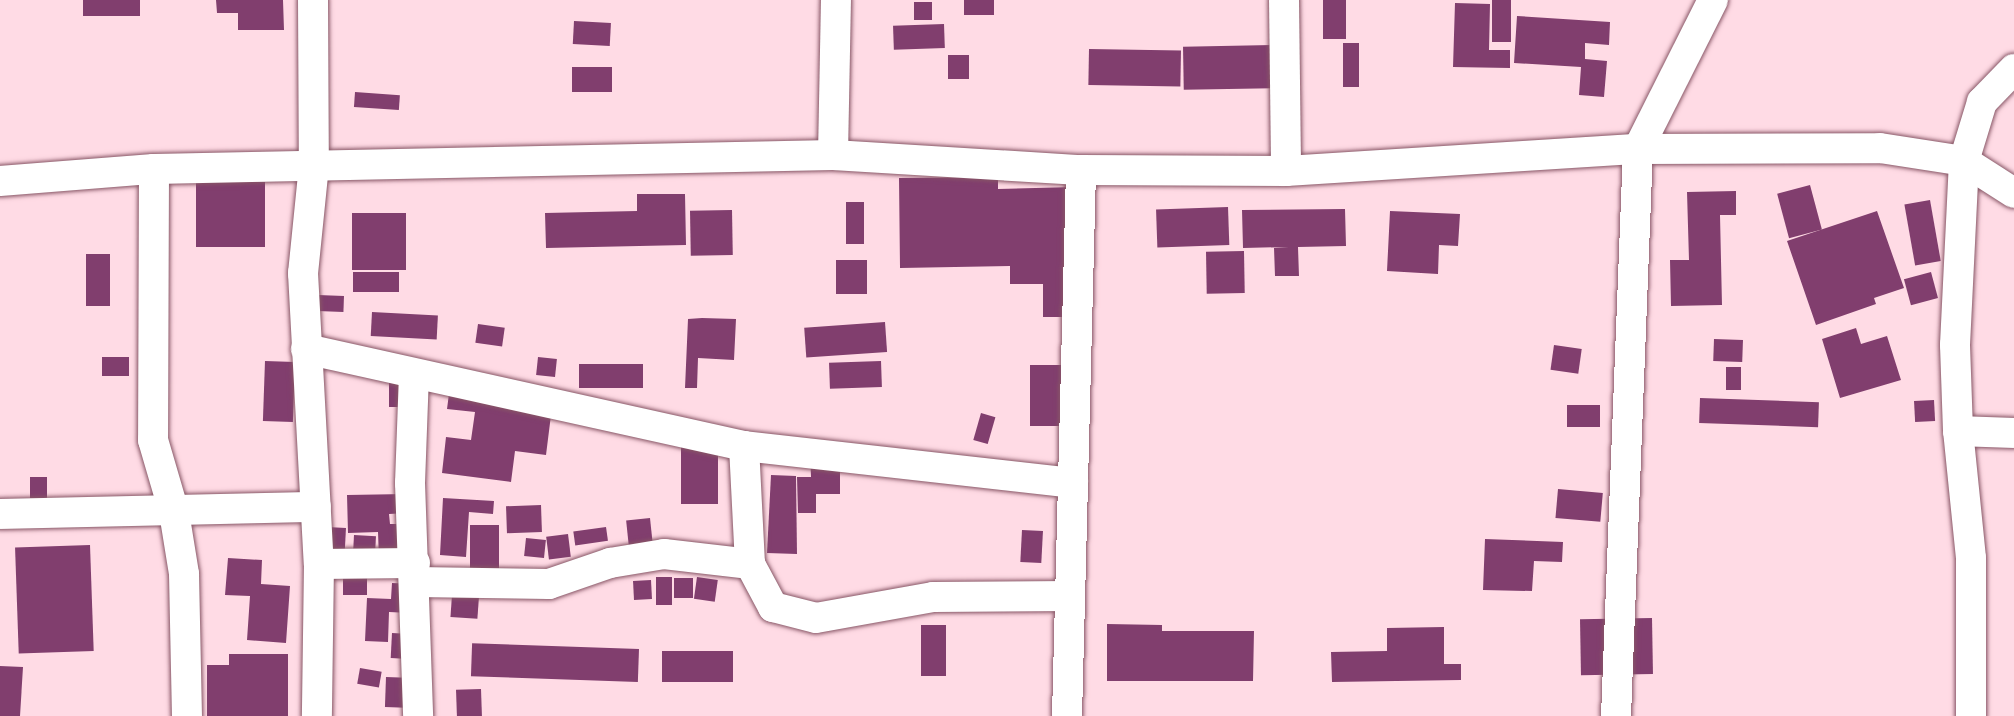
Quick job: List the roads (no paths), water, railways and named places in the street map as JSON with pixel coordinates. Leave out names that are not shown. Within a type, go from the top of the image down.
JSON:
[{"type":"street","points":[[313,0],[314,165],[303,272],[319,564],[317,716]]},
{"type":"street","points":[[833,155],[836,0]]},
{"type":"street","points":[[1284,0],[1286,171]]},
{"type":"street","points":[[1616,716],[1638,149],[1713,0]]},
{"type":"street","points":[[1971,716],[1971,558],[1958,431],[1955,345],[1964,161],[1982,102],[2014,69]]},
{"type":"street","points":[[0,181],[154,169],[833,155],[1081,170],[1286,171],[1638,149],[1880,148],[1964,161],[2014,193]]},
{"type":"street","points":[[154,169],[153,440],[174,512],[184,574],[187,716]]},
{"type":"street","points":[[1068,716],[1081,170]]},
{"type":"street","points":[[306,349],[744,446],[1073,483]]},
{"type":"street","points":[[414,374],[410,483],[416,572],[418,716]]},
{"type":"street","points":[[1958,431],[2014,433]]},
{"type":"street","points":[[744,446],[750,564],[773,607],[816,618],[933,597],[1070,596]]},
{"type":"street","points":[[0,514],[316,507]]},
{"type":"street","points":[[319,564],[549,584],[610,563],[664,554],[750,564]]}]
